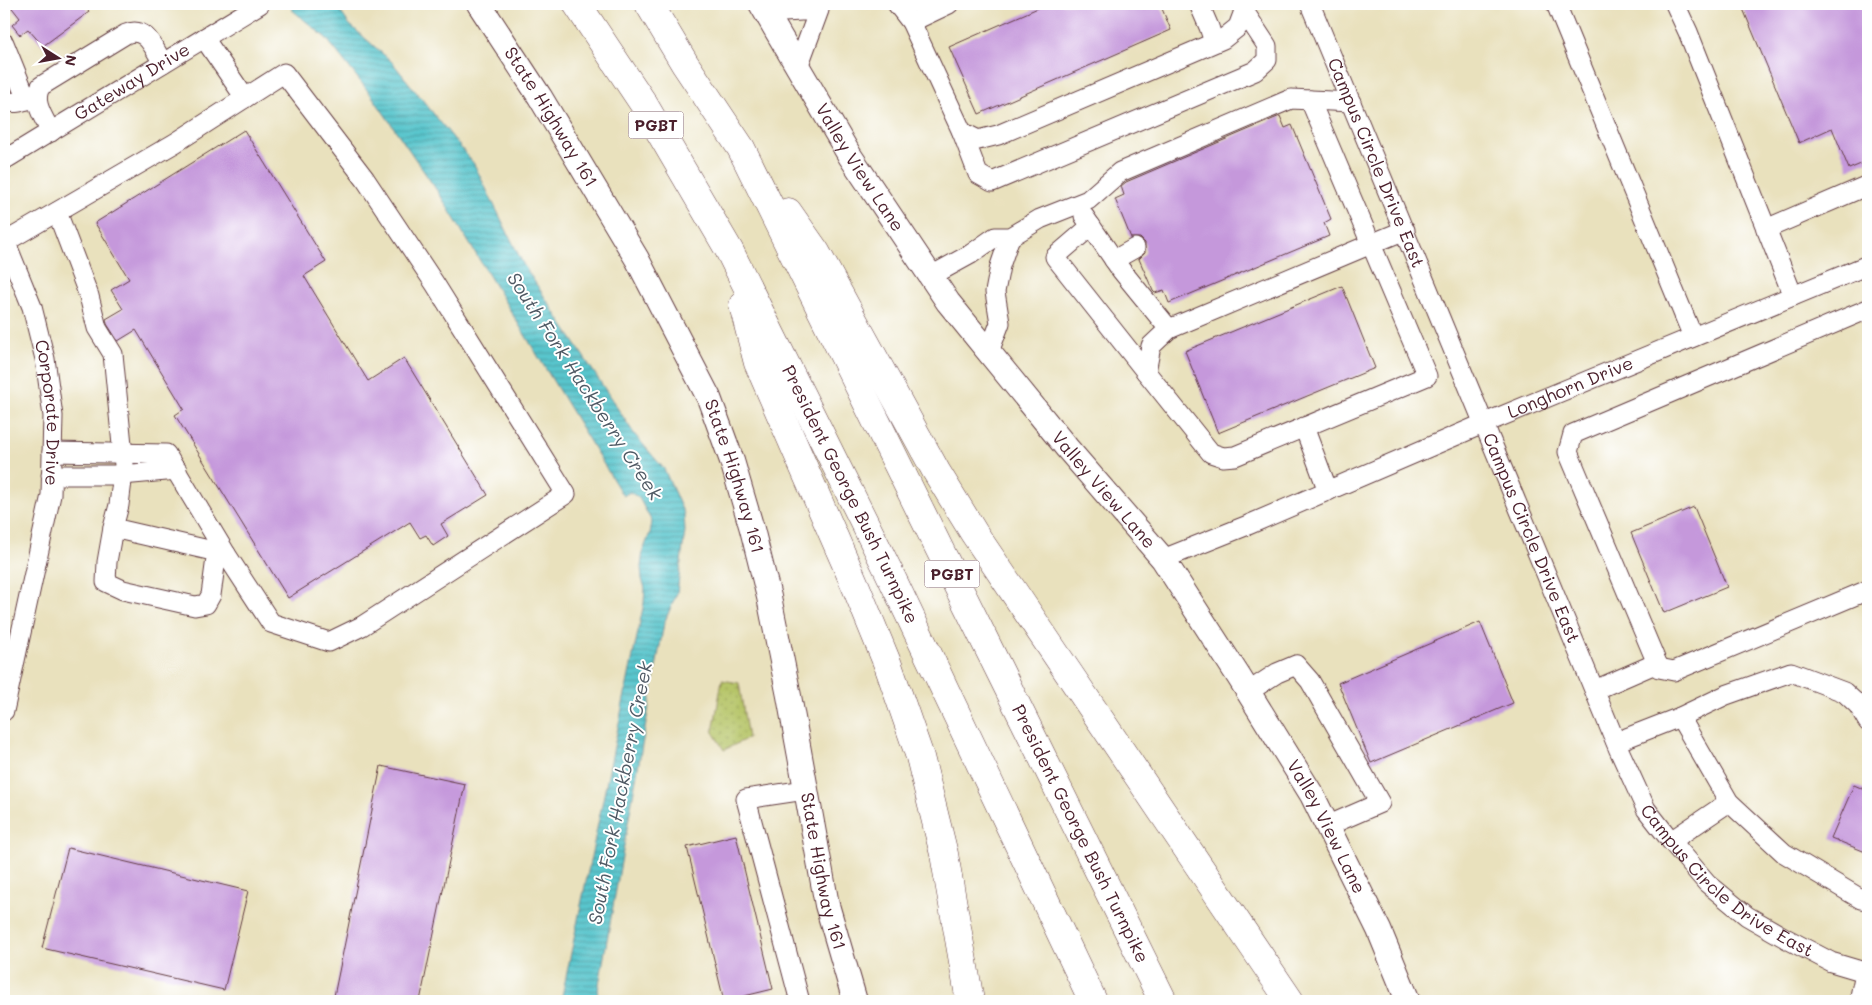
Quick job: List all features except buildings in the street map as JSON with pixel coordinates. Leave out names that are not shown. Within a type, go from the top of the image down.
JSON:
[{"type":"highway","name":"President George Bush Turnpike","points":[[577,4],[643,103],[729,250],[888,570],[1093,1001]]},
{"type":"highway","name":"President George Bush Turnpike","points":[[649,4],[685,64],[741,148],[1163,1001]]},
{"type":"highway","points":[[741,148],[816,252],[936,471],[974,533],[1290,1001]]},
{"type":"highway","points":[[729,250],[758,363],[860,595],[888,665],[920,757],[944,854],[970,1001]]},
{"type":"main road","name":"State Highway 161","points":[[478,4],[540,97],[637,259],[709,398],[732,461],[756,546],[783,669],[826,905],[855,1001]]},
{"type":"main road","name":"Valley View Lane","points":[[763,8],[850,156],[948,302],[1067,448],[1163,559],[1312,795],[1379,930],[1408,1001]]},
{"type":"street","name":"Gateway Drive","points":[[4,160],[260,4]]},
{"type":"street","points":[[897,4],[911,22],[962,132],[978,174],[992,182],[1255,71],[1267,60],[1267,46],[1243,7]]},
{"type":"street","points":[[911,22],[949,4]]},
{"type":"street","points":[[1199,4],[1214,42]]},
{"type":"street","name":"Campus Circle Drive East","points":[[1310,4],[1594,690],[1646,808],[1670,841],[1707,883],[1747,916],[1831,962],[1867,973]]},
{"type":"street","points":[[1556,4],[1693,337]]},
{"type":"street","points":[[1675,4],[1692,41],[1793,296]]},
{"type":"street","points":[[763,8],[824,7],[798,67]]},
{"type":"street","points":[[962,132],[978,140],[998,135],[1223,39],[1238,27],[1243,7]]},
{"type":"street","points":[[4,100],[12,104],[32,98],[42,86],[131,31],[146,36],[163,63]]},
{"type":"street","points":[[204,38],[245,98]]},
{"type":"street","points":[[4,43],[51,132]]},
{"type":"street","points":[[5,240],[175,143],[284,73],[365,179],[435,284],[566,494],[362,626],[329,642],[271,623],[222,552],[177,470],[166,454],[52,452]]},
{"type":"street","points":[[931,276],[971,254],[995,237],[1010,237],[1040,219],[1088,200],[1120,172],[1291,99],[1351,102]]},
{"type":"street","points":[[1091,226],[1055,256],[1211,453],[1224,458],[1236,456],[1427,376],[1310,100]]},
{"type":"street","points":[[1766,229],[1868,185]]},
{"type":"street","points":[[1076,204],[1114,260],[1168,328]]},
{"type":"street","points":[[57,212],[89,296],[97,328],[113,354],[123,454],[119,505],[107,562],[106,582],[123,590],[195,606],[206,604],[211,595],[222,552]]},
{"type":"street","points":[[1146,372],[1151,346],[1168,328],[1405,230]]},
{"type":"street","points":[[989,352],[1000,323],[995,292],[1000,266],[1010,237]]},
{"type":"street","name":"Corporate Drive","points":[[4,711],[51,494],[53,416],[45,359],[32,307],[5,240]]},
{"type":"street","points":[[1114,260],[1135,248]]},
{"type":"street","name":"Longhorn Drive","points":[[1163,559],[1328,491],[1485,423],[1868,265]]},
{"type":"street","points":[[1868,309],[1642,403],[1573,434],[1568,452],[1659,668],[1674,671],[1868,590]]},
{"type":"street","points":[[1304,427],[1328,491]]},
{"type":"street","points":[[52,475],[122,475],[177,470]]},
{"type":"street","points":[[113,528],[222,552]]},
{"type":"street","points":[[1594,690],[1657,663]]},
{"type":"street","points":[[1248,692],[1277,673],[1296,665],[1310,681],[1380,802],[1327,826]]},
{"type":"street","points":[[1616,742],[1680,717],[1726,695],[1791,672],[1844,692],[1858,705],[1868,722]]},
{"type":"street","points":[[1680,717],[1729,802],[1784,853],[1861,899],[1868,900]]},
{"type":"street","points":[[796,1000],[746,799],[805,790]]},
{"type":"street","points":[[1670,841],[1729,802]]},
{"type":"street","points":[[1859,1001],[1867,973]]},
{"type":"green space","points":[[722,680],[739,683],[748,738],[724,750],[713,732]]},
{"type":"water","name":"South Fork Hackberry Creek","points":[[300,4],[335,4],[349,24],[392,62],[474,164],[523,264],[635,435],[664,469],[684,514],[685,531],[677,593],[664,623],[596,1001],[561,1001],[644,603],[645,588],[641,567],[643,551],[652,522],[639,498],[630,492],[623,496],[440,195],[372,96],[326,38],[291,9]]}]
